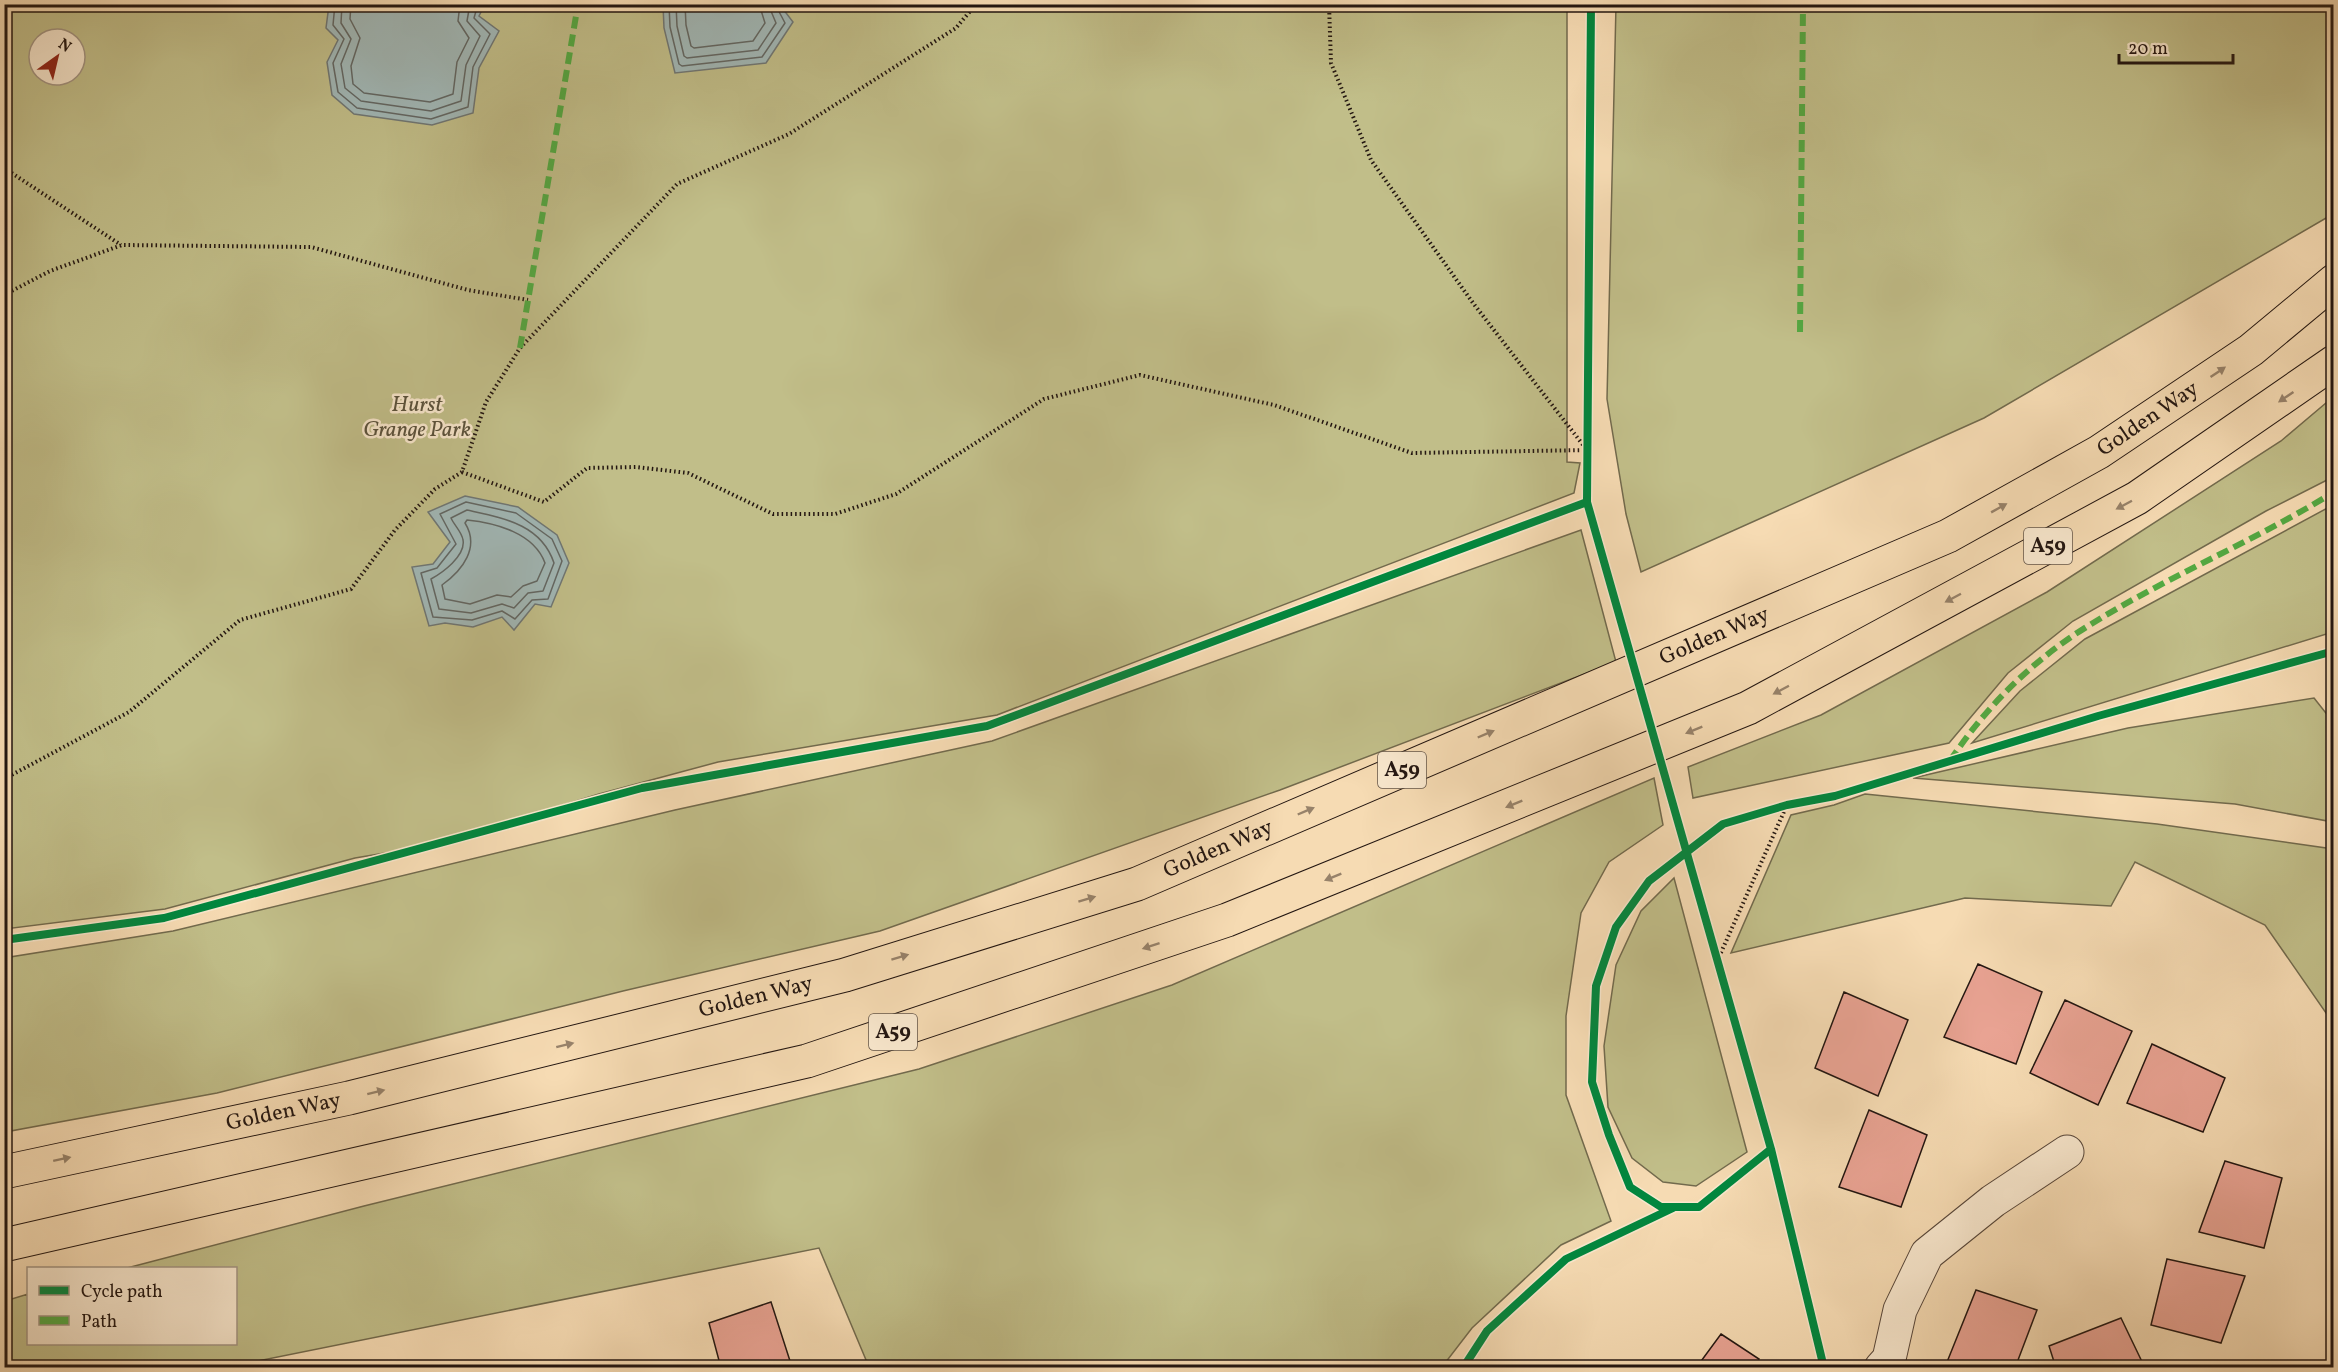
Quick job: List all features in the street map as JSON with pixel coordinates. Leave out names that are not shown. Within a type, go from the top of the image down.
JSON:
[{"type":"highway","name":"Golden Way","points":[[4,1172],[349,1098],[833,978],[1137,884],[1948,536],[2099,452],[2251,350],[2334,280]]},
{"type":"highway","name":"A59","points":[[4,1245],[807,1061],[1227,920],[1748,708],[2137,498],[2334,362]]},
{"type":"highway","points":[[4,1253],[90,1224]]},
{"type":"street","points":[[1881,1368],[1889,1359],[1900,1310],[1927,1254],[1993,1202],[2067,1152]]},
{"type":"path","points":[[4,779],[129,712],[240,620],[351,589],[395,530],[435,489],[462,472],[486,402],[520,348],[677,184],[789,134],[956,28],[976,4]]},
{"type":"path","points":[[1329,4],[1331,63],[1371,160],[1473,303],[1588,450]]},
{"type":"path","points":[[4,168],[122,245]]},
{"type":"path","points":[[4,295],[50,271],[122,245],[311,246],[468,290],[528,300]]},
{"type":"path","points":[[462,472],[544,502],[587,468],[636,467],[688,473],[772,514],[836,514],[896,494],[1044,399],[1140,375],[1274,405],[1412,453],[1588,450]]},
{"type":"path","points":[[1588,438],[1588,460]]},
{"type":"path","points":[[1777,809],[1797,804]]},
{"type":"path","points":[[1719,957],[1787,806]]},
{"type":"path","points":[[1715,945],[1722,968]]},
{"type":"green space","name":"Hurst Grange Park","points":[[4,5],[1567,5],[1567,462],[1580,463],[1574,493],[997,715],[718,762],[599,794],[433,845],[355,858],[165,909],[5,929]]},
{"type":"green space","points":[[1616,5],[2333,5],[2333,214],[1984,418],[1641,572],[1626,514],[1607,399]]},
{"type":"green space","points":[[2333,397],[2333,477],[2266,511],[2073,621],[2008,673],[1949,743],[1693,798],[1688,767],[1821,715],[2047,592],[2281,441]]},
{"type":"green space","points":[[2333,505],[2333,632],[1972,743],[2020,691],[2085,639]]},
{"type":"green space","points":[[1581,530],[1616,662],[1280,790],[880,931],[623,991],[217,1093],[5,1132],[4,958],[173,931],[675,810],[992,741]]},
{"type":"green space","points":[[2314,698],[2333,722],[2333,822],[2235,804],[1913,778],[2128,728]]},
{"type":"green space","points":[[1654,778],[1663,825],[1609,862],[1581,913],[1566,1016],[1566,1095],[1611,1221],[1561,1245],[1472,1328],[1442,1367],[869,1367],[819,1248],[228,1367],[5,1367],[5,1301],[27,1294],[27,1345],[237,1345],[237,1267],[131,1267],[364,1206],[919,1069],[1172,985]]},
{"type":"green space","points":[[1865,794],[2157,824],[2333,849],[2333,1023],[2265,925],[2135,862],[2111,906],[1965,898],[1731,953],[1791,815],[1834,805]]},
{"type":"green space","points":[[1674,878],[1747,1152],[1696,1186],[1663,1182],[1632,1158],[1608,1107],[1604,1046],[1616,965],[1641,911]]},
{"type":"water","points":[[485,4],[479,16],[499,31],[479,68],[473,113],[432,125],[354,114],[332,95],[327,62],[338,40],[326,28],[329,5]]},
{"type":"water","points":[[663,5],[780,5],[793,22],[766,63],[675,73],[664,28]]},
{"type":"water","points":[[465,496],[518,507],[557,535],[569,563],[551,607],[535,604],[514,630],[502,617],[473,627],[445,623],[429,626],[412,567],[433,564],[450,542],[428,512]]},
{"type":"building","points":[[1978,964],[2042,992],[2016,1064],[1944,1037]]},
{"type":"building","points":[[1844,992],[1908,1020],[1878,1096],[1815,1068]]},
{"type":"building","points":[[2065,1000],[2132,1031],[2098,1105],[2030,1073]]},
{"type":"building","points":[[2152,1044],[2225,1078],[2203,1132],[2127,1103]]},
{"type":"building","points":[[1869,1110],[1927,1135],[1901,1207],[1839,1187]]},
{"type":"building","points":[[2225,1161],[2282,1178],[2264,1248],[2199,1232]]},
{"type":"building","points":[[2167,1259],[2245,1276],[2221,1343],[2151,1325]]},
{"type":"building","points":[[1976,1290],[2037,1310],[2015,1368],[1945,1367]]},
{"type":"building","points":[[771,1302],[791,1364],[778,1368],[721,1368],[709,1323]]},
{"type":"building","points":[[2121,1318],[2145,1368],[2056,1368],[2049,1346]]},
{"type":"building","points":[[1721,1334],[1759,1359],[1753,1368],[1696,1368]]},
{"type":"marked path","points":[[520,348],[578,4]]},
{"type":"marked path","points":[[1800,332],[1803,4]]},
{"type":"marked path","points":[[1950,761],[1990,708],[2038,662],[2074,635],[2137,597],[2269,529],[2334,492]]},
{"type":"cycle path","points":[[1591,4],[1587,502],[1771,1149],[1699,1207],[1661,1207],[1630,1187],[1609,1135],[1592,1082],[1596,986],[1616,927],[1649,881],[1723,824],[1787,805],[1835,796],[2098,716],[2334,651]]},
{"type":"cycle path","points":[[4,940],[164,918],[642,788],[987,726],[1587,502]]},
{"type":"cycle path","points":[[1771,1149],[1824,1368]]},
{"type":"cycle path","points":[[1463,1368],[1487,1331],[1566,1259],[1673,1208]]}]
